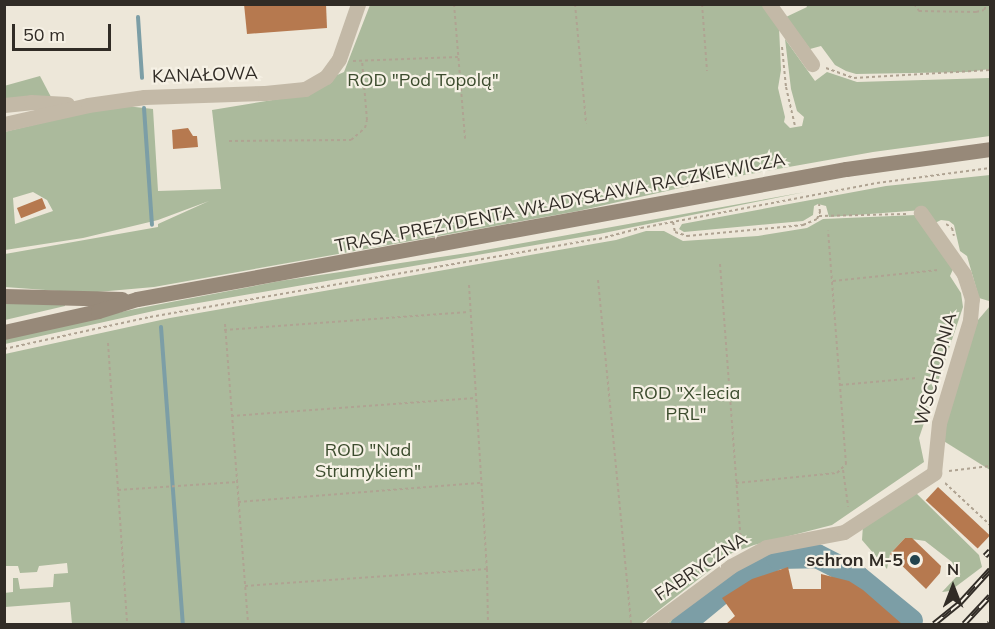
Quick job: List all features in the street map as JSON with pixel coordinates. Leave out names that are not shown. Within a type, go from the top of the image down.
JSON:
[{"type":"main road","name":"TRASA PREZYDENTA WŁADYSŁAWA RACZKIEWICZA","points":[[4,332],[98,311],[137,299],[874,164],[990,149]]},
{"type":"main road","name":"TRASA PREZYDENTA WŁADYSŁAWA RACZKIEWICZA","points":[[4,296],[137,299]]},
{"type":"street","name":"KANAŁOWA","points":[[4,124],[88,105],[144,97],[266,93],[305,89],[326,76],[339,60],[358,4]]},
{"type":"street","points":[[769,4],[812,64]]},
{"type":"street","points":[[4,105],[31,102],[88,105]]},
{"type":"street","name":"WSCHODNIA","points":[[921,213],[964,274],[972,299],[970,320],[939,423],[934,473]]},
{"type":"street","name":"FABRYCZNA","points":[[653,624],[742,560],[766,547],[844,532],[934,473]]},
{"type":"path","points":[[454,4],[465,140]]},
{"type":"path","points":[[575,4],[586,123]]},
{"type":"path","points":[[702,4],[706,71]]},
{"type":"path","points":[[914,4],[919,11],[976,12],[984,10],[987,4]]},
{"type":"path","points":[[780,20],[786,87],[795,125]]},
{"type":"path","points":[[339,60],[459,57]]},
{"type":"path","points":[[230,141],[351,140],[365,128],[367,120],[362,61]]},
{"type":"path","points":[[812,64],[854,78],[990,70]]},
{"type":"path","points":[[4,349],[150,317],[599,239],[673,222],[877,183],[990,168]]},
{"type":"path","points":[[819,204],[819,216]]},
{"type":"path","points":[[673,222],[675,232],[687,236],[803,225],[819,216],[921,213]]},
{"type":"path","points":[[828,231],[847,457],[843,470],[848,507]]},
{"type":"path","points":[[720,264],[742,560]]},
{"type":"path","points":[[832,281],[938,270]]},
{"type":"path","points":[[598,280],[631,624]]},
{"type":"path","points":[[469,285],[468,312],[487,569],[488,624]]},
{"type":"path","points":[[224,330],[468,312]]},
{"type":"path","points":[[225,324],[248,624]]},
{"type":"path","points":[[108,343],[127,624]]},
{"type":"path","points":[[840,385],[917,378]]},
{"type":"path","points":[[231,416],[475,398]]},
{"type":"path","points":[[934,473],[990,466]]},
{"type":"path","points":[[736,483],[837,473],[843,470]]},
{"type":"path","points":[[934,473],[990,525]]},
{"type":"path","points":[[118,490],[237,482]]},
{"type":"path","points":[[238,502],[481,483]]},
{"type":"path","points":[[245,586],[487,569]]},
{"type":"green space","name":"ROD \"Pod Topolą\"","points":[[370,5],[766,5],[779,27],[781,70],[778,88],[785,117],[784,122],[790,128],[802,126],[804,117],[797,111],[791,89],[785,39],[815,81],[827,72],[857,82],[990,78],[990,136],[873,152],[711,181],[578,211],[154,287],[86,293],[5,287],[5,254],[158,227],[158,224],[209,201],[158,220],[83,238],[5,250],[4,132],[117,105],[153,109],[158,191],[221,189],[212,110],[285,98],[344,72]],"holes":[[[33,192],[47,200],[53,211],[15,224],[13,198]]]},
{"type":"green space","points":[[806,5],[990,5],[990,69],[967,72],[856,74],[835,65],[821,46],[810,49],[786,17],[807,7]]},
{"type":"green space","points":[[40,76],[51,97],[5,101],[4,86]]},
{"type":"green space","points":[[990,175],[989,301],[979,298],[967,256],[960,251],[954,225],[949,221],[941,220],[933,224],[923,210],[829,217],[826,206],[818,204],[814,206],[813,215],[803,221],[684,232],[679,229],[682,224],[886,186]]},
{"type":"green space","points":[[805,192],[599,234],[158,310],[5,344],[5,337],[280,281],[474,252]]},
{"type":"green space","points":[[916,215],[954,267],[950,276],[961,293],[963,307],[919,438],[924,462],[832,525],[732,553],[641,624],[72,624],[70,602],[5,607],[4,593],[13,592],[13,578],[18,578],[20,589],[53,587],[54,574],[68,573],[67,563],[39,566],[37,572],[20,573],[18,566],[5,566],[5,354],[170,318],[616,240],[646,231],[664,231],[683,241],[758,236],[807,228],[823,219]]},
{"type":"green space","points":[[4,301],[65,305],[65,306],[5,320]]},
{"type":"green space","points":[[990,306],[990,470],[942,440],[972,327]]},
{"type":"green space","points":[[916,493],[979,555],[982,567],[950,591],[942,592],[958,575],[952,562],[925,541],[905,538],[890,554],[887,569],[862,540],[863,525]]},
{"type":"green space","points":[[748,562],[755,575],[738,583],[692,624],[667,624]]},
{"type":"building","points":[[244,4],[326,4],[327,28],[247,34]]},
{"type":"building","points":[[188,128],[193,136],[197,136],[198,147],[173,149],[172,130]]},
{"type":"building","points":[[42,198],[46,208],[21,218],[17,208]]},
{"type":"building","points":[[938,487],[990,535],[978,549],[926,500]]},
{"type":"building","name":"schron M-5","points":[[905,538],[912,538],[941,566],[940,573],[926,589],[890,554]]},
{"type":"building","points":[[788,567],[793,589],[821,589],[821,574],[849,581],[863,590],[902,624],[726,624],[735,616],[722,598],[752,579]]},
{"type":"waterway","points":[[138,17],[142,78]]},
{"type":"waterway","points":[[144,108],[152,225]]},
{"type":"waterway","points":[[161,327],[183,624]]},
{"type":"waterway","points":[[683,624],[739,578],[778,557],[817,556],[856,576],[911,621]]},
{"type":"railway","points":[[985,556],[990,551]]},
{"type":"railway","points":[[934,624],[960,603],[990,570]]},
{"type":"railway","points":[[964,624],[990,596]]},
{"type":"place","name":"schron M-5","points":[[915,560]]},
{"type":"park label","name":"ROD \"X-lecia PRL\"","points":[[686,404]]},
{"type":"park label","name":"ROD \"Nad Strumykiem\"","points":[[368,461]]}]
